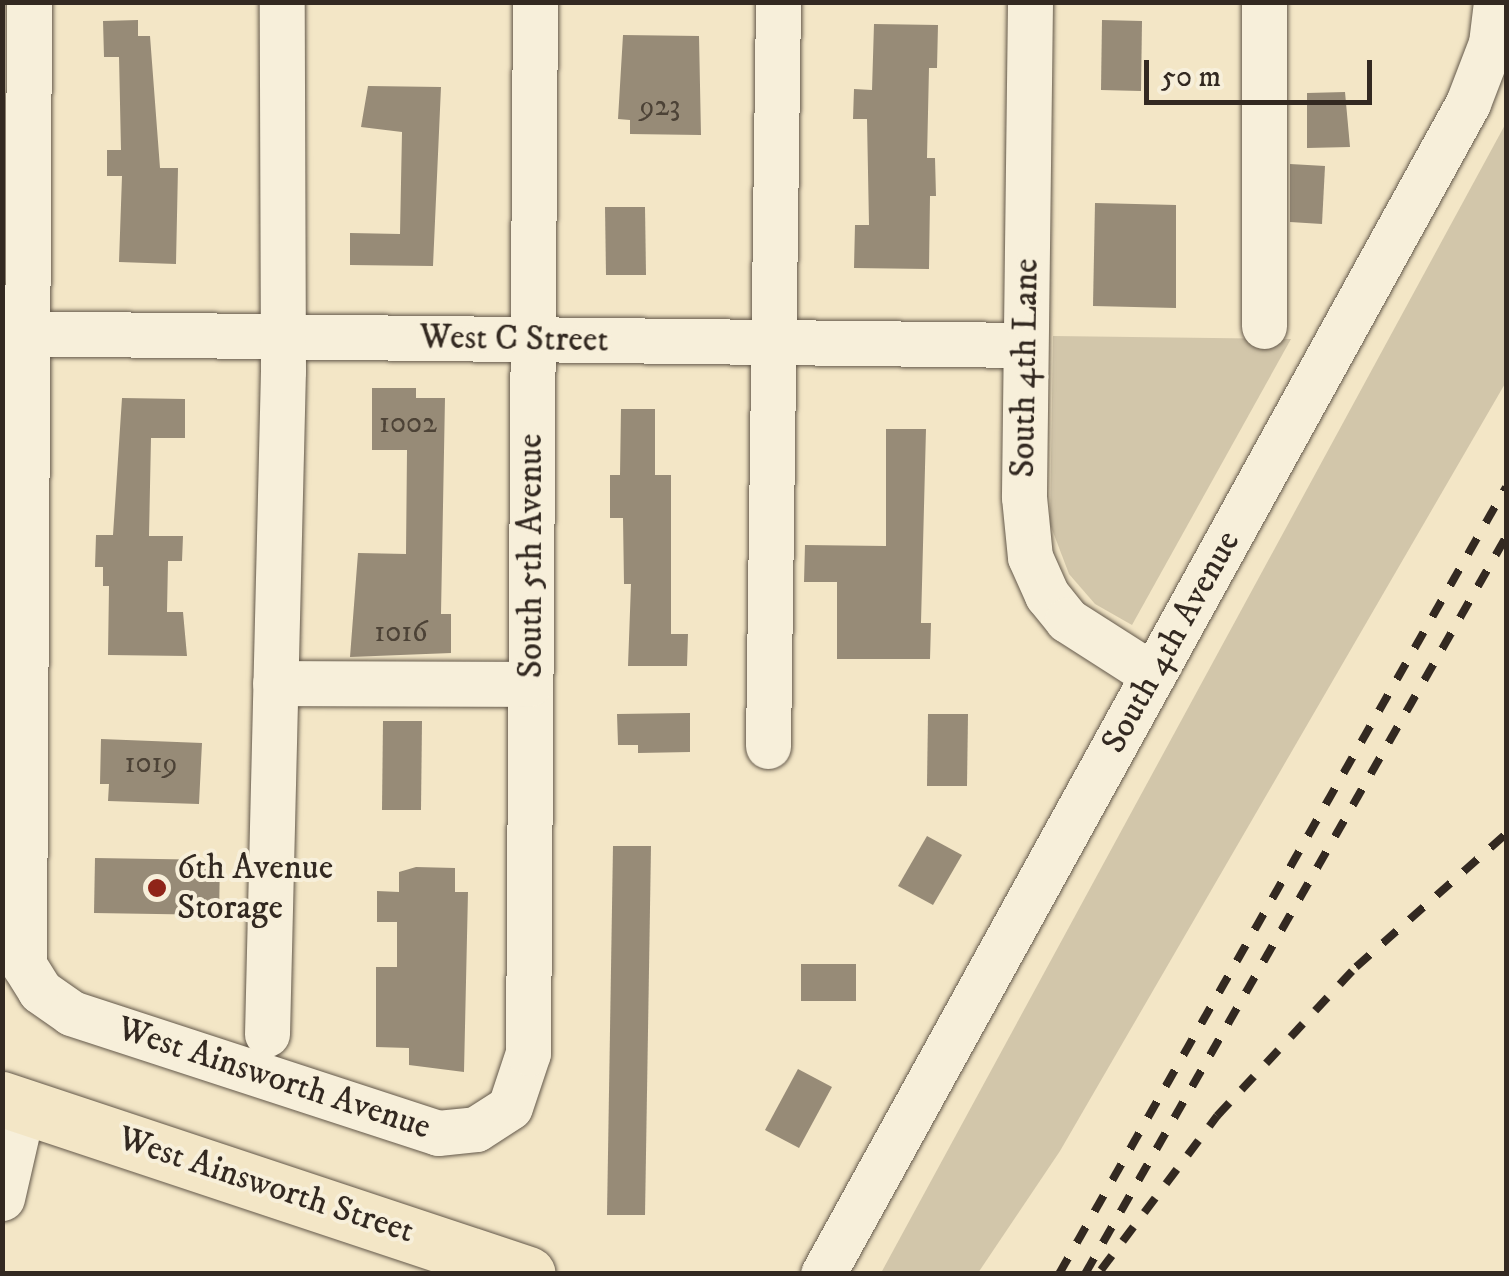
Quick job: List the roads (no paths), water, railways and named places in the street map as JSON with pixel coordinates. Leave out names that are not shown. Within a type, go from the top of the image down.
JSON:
[{"type":"main road","name":"West Ainsworth Street","points":[[13,1103],[528,1274]]},
{"type":"street","points":[[14,333],[29,2]]},
{"type":"street","points":[[267,1034],[283,336],[282,2]]},
{"type":"street","name":"South 5th Avenue","points":[[510,1107],[528,1053],[535,2]]},
{"type":"street","points":[[768,746],[778,2]]},
{"type":"street","name":"South 4th Lane","points":[[1030,2],[1025,528],[1037,578],[1067,620],[1153,675]]},
{"type":"street","points":[[1264,2],[1264,326]]},
{"type":"street","name":"South 4th Avenue","points":[[823,1274],[1468,102],[1492,43],[1496,2]]},
{"type":"street","name":"West C Street","points":[[14,333],[1024,344]]},
{"type":"street","name":"West Ainsworth Avenue","points":[[14,333],[20,946],[40,991],[70,1013],[438,1133],[476,1129],[510,1107]]},
{"type":"street","points":[[275,683],[530,684]]},
{"type":"street","points":[[2,1198],[13,1103]]},
{"type":"railway","points":[[1059,1274],[1506,487]]},
{"type":"railway","points":[[1085,1274],[1506,537]]},
{"type":"railway","points":[[1101,1270],[1217,1116],[1356,967],[1506,834]]},
{"type":"place","name":"6th Avenue Storage","points":[[157,888]]}]
